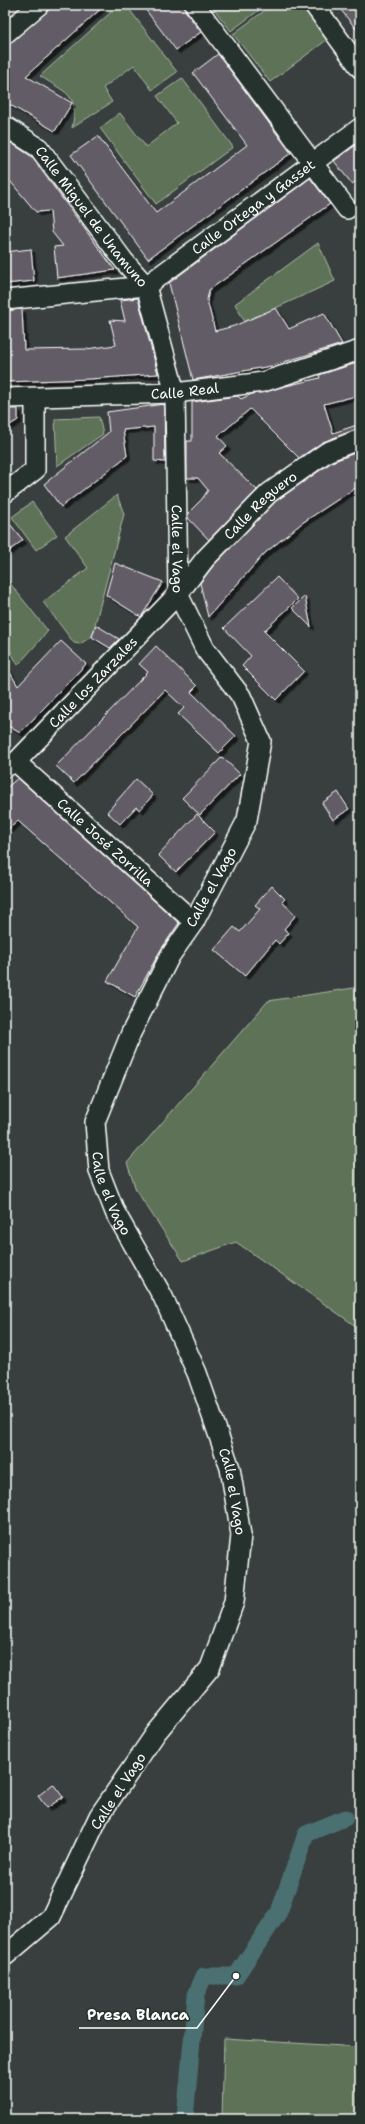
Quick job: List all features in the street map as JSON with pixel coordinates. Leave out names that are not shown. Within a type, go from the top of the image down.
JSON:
[{"type":"street","points":[[5,34],[39,5]]},
{"type":"street","points":[[195,5],[347,209]]},
{"type":"street","points":[[314,5],[360,68]]},
{"type":"street","name":"Calle Miguel de Unamuno","points":[[5,126],[39,148],[124,261],[146,286],[175,393]]},
{"type":"street","name":"Calle Ortega y Gasset","points":[[146,286],[360,128]]},
{"type":"street","points":[[5,300],[146,286]]},
{"type":"street","name":"Calle Real","points":[[5,398],[175,393],[263,382],[360,350]]},
{"type":"street","name":"Calle el Vago","points":[[5,1956],[51,1917],[99,1816],[156,1733],[210,1668],[234,1602],[241,1535],[230,1468],[197,1373],[163,1297],[115,1212],[99,1171],[95,1122],[131,1033],[170,956],[194,922],[247,820],[261,741],[241,696],[205,650],[178,594],[175,393]]},
{"type":"street","points":[[5,493],[35,470],[35,398]]},
{"type":"street","name":"Calle Reguero","points":[[178,594],[205,559],[269,493],[327,452],[360,439]]},
{"type":"street","name":"Calle los Zarzales","points":[[10,765],[178,594]]},
{"type":"street","name":"Calle José Zorrilla","points":[[10,765],[194,922]]},
{"type":"green space","points":[[119,5],[126,5],[177,72],[152,90],[134,65],[103,88],[112,102],[72,128],[74,108],[69,96],[64,91],[40,76]]},
{"type":"green space","points":[[211,5],[266,5],[231,31]]},
{"type":"green space","points":[[272,5],[302,5],[328,39],[270,82],[233,34]]},
{"type":"green space","points":[[182,78],[233,147],[156,204],[100,128],[120,113],[146,147],[177,123],[157,96]]},
{"type":"green space","points":[[318,243],[335,281],[245,322],[235,304]]},
{"type":"green space","points":[[99,417],[103,434],[57,466],[55,419]]},
{"type":"green space","points":[[117,495],[124,514],[92,636],[80,644],[74,643],[43,602],[88,568],[65,536]]},
{"type":"green space","points":[[32,502],[57,535],[36,550],[12,517]]},
{"type":"green space","points":[[5,577],[48,631],[18,665],[5,641]]},
{"type":"green space","points":[[360,987],[360,1329],[236,1242],[183,1261],[136,1190],[127,1163],[268,1001]]},
{"type":"green space","points":[[224,2039],[360,2047],[360,2119],[222,2119]]},
{"type":"building","points":[[54,5],[105,5],[26,76],[72,103],[55,131],[5,102],[5,48]]},
{"type":"building","points":[[142,5],[184,5],[186,12],[201,32],[176,50]]},
{"type":"building","points":[[337,5],[360,5],[360,34]]},
{"type":"building","points":[[218,54],[291,153],[148,259],[71,155],[98,136],[156,213],[247,145],[193,73]]},
{"type":"building","points":[[5,139],[31,156],[115,270],[57,278],[54,247],[63,246],[52,232],[50,211],[36,212],[5,175]]},
{"type":"building","points":[[360,142],[360,179],[352,184],[334,161]]},
{"type":"building","points":[[310,178],[330,204],[209,290],[207,300],[215,331],[234,326],[276,308],[289,329],[324,313],[342,344],[271,366],[193,380],[169,283]]},
{"type":"building","points":[[31,249],[34,281],[5,284],[5,252]]},
{"type":"building","points":[[138,298],[158,374],[90,379],[5,382],[5,311],[22,309],[24,350],[86,349],[116,345],[110,320],[125,321],[120,300]]},
{"type":"building","points":[[360,362],[360,395],[324,404],[333,433],[360,424],[360,428],[323,442],[299,458],[250,409],[218,436],[227,446],[219,453],[257,490],[209,540],[188,518],[188,513],[202,499],[208,490],[198,478],[187,478],[187,441],[192,441],[192,402],[238,396],[241,399],[252,394],[320,378],[319,375]]},
{"type":"building","points":[[164,404],[165,462],[154,461],[154,427],[123,430],[127,456],[61,507],[44,484],[109,432],[107,412]]},
{"type":"building","points":[[5,409],[18,409],[18,420],[5,428]]},
{"type":"building","points":[[360,451],[360,485],[302,523],[265,553],[208,617],[200,583],[213,566],[276,501],[332,462]]},
{"type":"building","points":[[5,518],[23,540],[5,554]]},
{"type":"building","points":[[115,563],[163,582],[141,617],[106,595]]},
{"type":"building","points":[[277,577],[298,599],[264,631],[304,671],[276,700],[242,666],[251,656],[224,628]]},
{"type":"building","points":[[305,596],[311,627],[292,608]]},
{"type":"building","points":[[96,625],[119,639],[110,648],[92,637]]},
{"type":"building","points":[[61,641],[86,664],[20,733],[5,724],[5,664],[18,686]]},
{"type":"building","points":[[156,646],[197,686],[191,692],[236,736],[219,753],[178,714],[184,708],[165,690],[74,783],[56,766],[148,672],[139,664]]},
{"type":"building","points":[[222,757],[240,774],[200,815],[182,798]]},
{"type":"building","points":[[18,778],[179,923],[160,951],[135,997],[107,981],[138,927],[18,821],[5,832],[5,789]]},
{"type":"building","points":[[136,779],[153,795],[140,810],[136,807],[120,824],[107,812]]},
{"type":"building","points":[[338,792],[349,809],[333,820],[322,803]]},
{"type":"building","points":[[197,814],[215,832],[176,872],[158,855]]},
{"type":"building","points":[[272,886],[285,899],[282,902],[296,915],[284,929],[289,933],[279,944],[275,940],[245,976],[214,950],[234,927],[240,932],[260,909],[255,905]]},
{"type":"building","points":[[53,1784],[63,1797],[47,1808],[38,1796]]},
{"type":"waterway","points":[[185,2119],[196,1995],[204,1976],[236,1976],[279,1912],[306,1834],[345,1818]]},
{"type":"place","name":"Presa Blanca","points":[[236,1976]]}]
